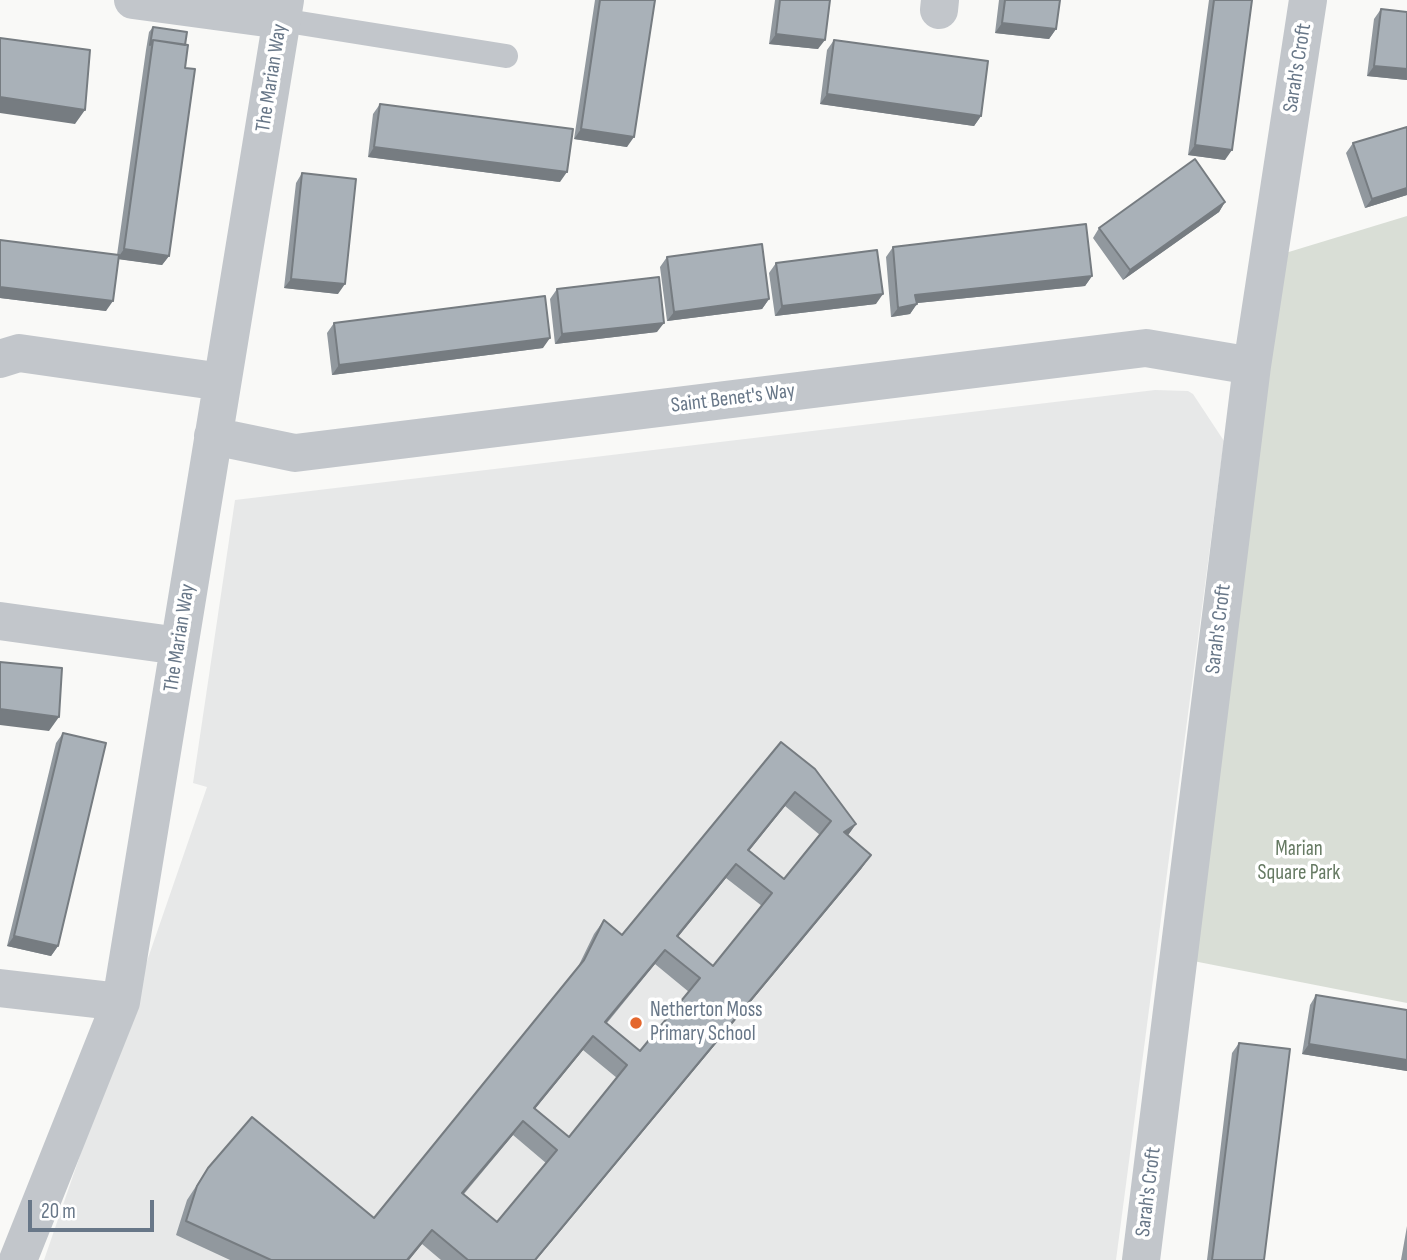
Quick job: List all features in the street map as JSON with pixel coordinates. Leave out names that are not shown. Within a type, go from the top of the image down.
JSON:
[{"type":"street","points":[[133,0],[283,10]]},
{"type":"street","name":"Sarah's Croft","points":[[1141,1260],[1252,366],[1308,0]]},
{"type":"street","name":"The Marian Way","points":[[19,1260],[121,1002],[283,10]]},
{"type":"street","name":"Saint Benet's Way","points":[[213,436],[295,453],[1146,348],[1252,366]]},
{"type":"street","points":[[0,359],[19,353],[222,382]]},
{"type":"street","points":[[0,621],[179,646]]},
{"type":"street","points":[[0,988],[121,1002]]},
{"type":"lane","points":[[283,10],[506,56]]},
{"type":"shaded area","name":"Netherton Moss Primary School","points":[[1155,390],[1188,391],[1193,394],[1224,441],[1116,1260],[44,1260],[207,787],[193,783],[235,500]]},
{"type":"green space","name":"Marian Square Park","points":[[1407,216],[1407,1003],[1178,958],[1269,258]]},
{"type":"building","points":[[600,0],[655,0],[634,137],[581,129]]},
{"type":"building","points":[[780,0],[830,0],[825,40],[776,34]]},
{"type":"building","points":[[1005,0],[1060,0],[1056,29],[1002,23]]},
{"type":"building","points":[[1214,0],[1252,0],[1232,150],[1195,145]]},
{"type":"building","points":[[1381,9],[1407,12],[1407,69],[1374,66]]},
{"type":"building","points":[[153,27],[187,32],[185,45],[153,40],[150,45]]},
{"type":"building","points":[[0,38],[90,50],[85,110],[0,97]]},
{"type":"building","points":[[153,40],[188,45],[185,68],[195,69],[169,256],[124,249]]},
{"type":"building","points":[[834,40],[988,61],[981,116],[827,94]]},
{"type":"building","points":[[380,104],[573,129],[567,172],[374,147]]},
{"type":"building","points":[[1407,127],[1407,188],[1372,199],[1353,143]]},
{"type":"building","points":[[1195,159],[1225,202],[1130,270],[1099,228]]},
{"type":"building","points":[[302,173],[356,179],[345,284],[291,279]]},
{"type":"building","points":[[1086,224],[1092,276],[915,295],[917,304],[898,308],[893,247]]},
{"type":"building","points":[[0,240],[119,255],[113,301],[0,287]]},
{"type":"building","points":[[762,244],[769,299],[674,312],[667,257]]},
{"type":"building","points":[[877,250],[883,294],[782,306],[776,263]]},
{"type":"building","points":[[659,277],[664,323],[562,334],[557,289]]},
{"type":"building","points":[[545,296],[550,338],[339,365],[334,323]]},
{"type":"building","points":[[0,662],[62,668],[59,717],[0,709]]},
{"type":"building","points":[[63,733],[106,743],[58,946],[14,936]]},
{"type":"building","points":[[781,742],[815,769],[856,824],[844,832],[871,855],[535,1260],[468,1260],[432,1230],[407,1260],[271,1260],[186,1221],[197,1186],[208,1168],[252,1117],[374,1218],[584,960],[604,920],[622,935]],"holes":[[[795,792],[831,821],[784,879],[748,850]],[[736,864],[772,893],[713,966],[677,936]],[[665,950],[700,978],[640,1051],[605,1022]],[[593,1036],[627,1065],[569,1137],[534,1108]],[[523,1121],[557,1150],[497,1222],[462,1193]]]},
{"type":"building","points":[[1316,995],[1407,1010],[1407,1060],[1309,1044]]},
{"type":"building","points":[[1239,1043],[1290,1049],[1264,1260],[1212,1260]]},
{"type":"place","name":"Netherton Moss Primary School","points":[[636,1023]]}]
